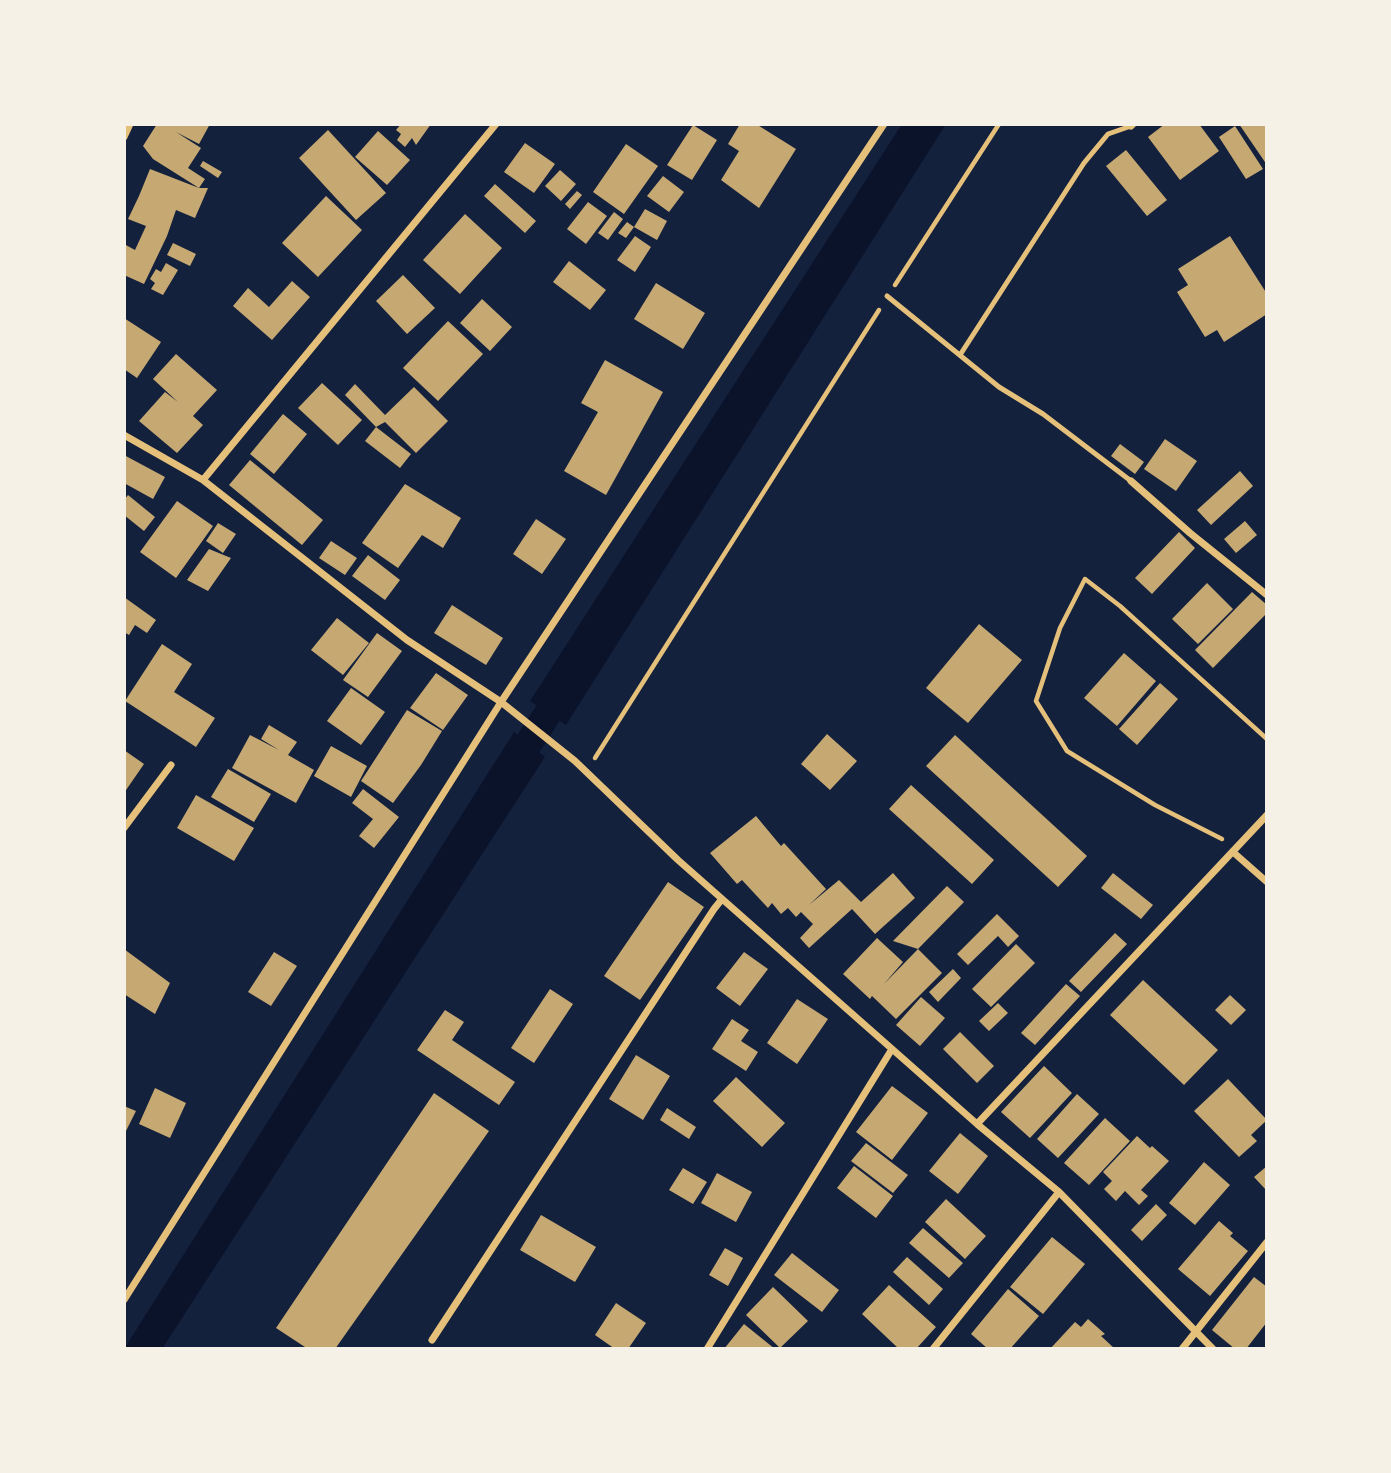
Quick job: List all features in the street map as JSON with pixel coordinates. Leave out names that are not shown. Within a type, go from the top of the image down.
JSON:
[{"type":"street","points":[[124,138],[130,124]]},
{"type":"street","points":[[203,480],[496,124]]},
{"type":"street","points":[[124,1300],[500,702],[884,124]]},
{"type":"street","points":[[124,435],[203,480],[413,645],[500,702],[575,761],[678,860],[977,1124],[1059,1192],[1213,1349]]},
{"type":"street","points":[[1131,481],[1267,595]]},
{"type":"street","points":[[124,828],[171,765]]},
{"type":"street","points":[[977,1124],[1267,815]]},
{"type":"street","points":[[1236,849],[1267,882]]},
{"type":"street","points":[[432,1340],[722,899]]},
{"type":"street","points":[[707,1349],[892,1049]]},
{"type":"street","points":[[933,1349],[1059,1192]]},
{"type":"street","points":[[1182,1349],[1267,1242]]},
{"type":"lane","points":[[960,355],[1084,163],[1108,134],[1132,125]]},
{"type":"lane","points":[[887,296],[999,387],[1043,414],[1131,481]]},
{"type":"path","points":[[586,771],[999,124]]},
{"type":"path","points":[[1236,849],[1155,805],[1067,751],[1036,701],[1059,628],[1085,579],[1120,606],[1267,739]]},
{"type":"water","points":[[902,124],[946,124],[566,725],[530,701]]},
{"type":"water","points":[[514,732],[545,757],[162,1349],[124,1349]]},
{"type":"building","points":[[157,124],[210,124],[199,144],[176,132],[201,148],[188,168],[205,179],[199,188],[153,159],[143,146]]},
{"type":"building","points":[[401,124],[431,124],[416,145],[412,138],[405,147],[397,140],[401,134],[396,130]]},
{"type":"building","points":[[740,124],[756,124],[796,149],[759,208],[721,180],[739,151],[728,144]]},
{"type":"building","points":[[1165,124],[1199,124],[1219,151],[1180,180],[1148,137]]},
{"type":"building","points":[[1239,124],[1267,124],[1267,165]]},
{"type":"building","points":[[693,125],[717,140],[692,180],[667,165]]},
{"type":"building","points":[[1235,126],[1263,169],[1246,179],[1219,137]]},
{"type":"building","points":[[328,130],[386,193],[356,220],[299,158]]},
{"type":"building","points":[[378,131],[410,160],[387,185],[355,157]]},
{"type":"building","points":[[525,143],[555,164],[534,193],[504,172]]},
{"type":"building","points":[[626,144],[658,166],[624,214],[593,192]]},
{"type":"building","points":[[1126,150],[1167,200],[1147,216],[1106,166]]},
{"type":"building","points":[[203,161],[222,172],[218,178],[200,166]]},
{"type":"building","points":[[150,169],[199,188],[208,188],[195,218],[176,210],[144,284],[124,275],[124,244],[135,250],[146,226],[128,219]]},
{"type":"building","points":[[560,170],[576,184],[561,201],[545,186]]},
{"type":"building","points":[[663,176],[684,192],[669,212],[647,196]]},
{"type":"building","points":[[495,184],[536,221],[525,233],[484,196]]},
{"type":"building","points":[[577,191],[582,195],[570,209],[565,204]]},
{"type":"building","points":[[326,196],[362,230],[318,277],[282,243]]},
{"type":"building","points":[[588,202],[607,216],[586,244],[567,229]]},
{"type":"building","points":[[645,209],[667,221],[657,240],[634,227]]},
{"type":"building","points":[[614,212],[623,219],[608,240],[598,233]]},
{"type":"building","points":[[465,214],[502,248],[460,294],[423,260]]},
{"type":"building","points":[[627,222],[634,227],[626,238],[618,233]]},
{"type":"building","points":[[635,236],[651,247],[635,272],[617,260]]},
{"type":"building","points":[[1230,236],[1267,294],[1267,314],[1224,342],[1217,330],[1205,337],[1177,292],[1188,285],[1178,269]]},
{"type":"building","points":[[173,243],[196,254],[190,266],[167,255]]},
{"type":"building","points":[[569,261],[606,290],[590,310],[553,282]]},
{"type":"building","points":[[166,263],[178,270],[163,295],[151,289],[155,283],[150,279],[156,269],[161,272]]},
{"type":"building","points":[[403,275],[435,308],[407,334],[376,301]]},
{"type":"building","points":[[292,281],[310,297],[272,340],[233,306],[248,288],[269,307]]},
{"type":"building","points":[[656,283],[705,313],[683,349],[634,319]]},
{"type":"building","points":[[482,299],[512,327],[490,351],[460,323]]},
{"type":"building","points":[[124,318],[161,342],[137,378],[124,369]]},
{"type":"building","points":[[448,321],[483,354],[438,401],[403,368]]},
{"type":"building","points":[[176,354],[217,390],[193,416],[203,425],[177,453],[139,421],[165,392],[178,402],[153,379]]},
{"type":"building","points":[[605,360],[663,392],[606,495],[564,471],[598,412],[581,403]]},
{"type":"building","points":[[322,383],[362,420],[338,445],[298,408]]},
{"type":"building","points":[[355,384],[385,415],[414,387],[448,421],[416,453],[385,422],[376,427],[345,395]]},
{"type":"building","points":[[283,414],[307,434],[274,474],[250,454]]},
{"type":"building","points":[[376,427],[411,454],[400,468],[365,441]]},
{"type":"building","points":[[1165,439],[1197,461],[1176,491],[1144,469]]},
{"type":"building","points":[[1120,444],[1144,462],[1135,474],[1111,456]]},
{"type":"building","points":[[124,455],[165,477],[153,499],[124,483]]},
{"type":"building","points":[[250,460],[323,520],[302,545],[229,485]]},
{"type":"building","points":[[1240,471],[1253,486],[1211,525],[1197,510]]},
{"type":"building","points":[[405,484],[461,518],[443,548],[422,535],[398,568],[362,543]]},
{"type":"building","points":[[128,495],[155,517],[144,531],[124,515],[124,500]]},
{"type":"building","points":[[177,501],[213,526],[176,578],[140,552]]},
{"type":"building","points":[[536,519],[566,539],[542,574],[513,554]]},
{"type":"building","points":[[1245,521],[1257,535],[1236,553],[1224,539]]},
{"type":"building","points":[[218,523],[236,534],[223,553],[206,541]]},
{"type":"building","points":[[1179,532],[1195,548],[1152,594],[1135,578]]},
{"type":"building","points":[[331,541],[357,558],[345,575],[319,558]]},
{"type":"building","points":[[209,549],[231,558],[208,591],[187,580]]},
{"type":"building","points":[[368,555],[400,580],[385,600],[352,576]]},
{"type":"building","points":[[1207,583],[1233,609],[1198,644],[1172,619]]},
{"type":"building","points":[[1252,592],[1267,605],[1267,613],[1213,668],[1195,650]]},
{"type":"building","points":[[124,597],[156,620],[147,633],[135,625],[129,635],[124,632]]},
{"type":"building","points":[[452,605],[503,638],[486,665],[434,633]]},
{"type":"building","points":[[337,618],[369,643],[343,675],[311,650]]},
{"type":"building","points":[[979,624],[1022,660],[968,723],[926,688]]},
{"type":"building","points":[[377,633],[402,651],[368,697],[343,680]]},
{"type":"building","points":[[162,644],[192,664],[174,692],[215,718],[196,747],[125,701]]},
{"type":"building","points":[[1124,653],[1156,681],[1117,726],[1084,698]]},
{"type":"building","points":[[436,673],[468,695],[443,730],[410,708]]},
{"type":"building","points":[[1160,683],[1178,699],[1137,745],[1119,729]]},
{"type":"building","points":[[351,688],[385,712],[361,745],[327,721]]},
{"type":"building","points":[[407,710],[442,731],[393,803],[361,781]]},
{"type":"building","points":[[269,725],[297,742],[288,755],[314,770],[296,803],[232,768],[250,735],[279,750],[261,739]]},
{"type":"building","points":[[827,734],[857,761],[830,790],[801,764]]},
{"type":"building","points":[[955,735],[1087,856],[1058,887],[926,766]]},
{"type":"building","points":[[331,746],[367,766],[351,797],[314,776]]},
{"type":"building","points":[[124,750],[144,764],[124,793]]},
{"type":"building","points":[[228,769],[271,794],[254,822],[211,797]]},
{"type":"building","points":[[911,785],[994,860],[972,884],[889,809]]},
{"type":"building","points":[[363,789],[399,817],[374,848],[359,836],[373,819],[352,803]]},
{"type":"building","points":[[196,795],[254,828],[234,861],[177,828]]},
{"type":"building","points":[[756,816],[781,846],[784,843],[826,889],[809,905],[839,880],[861,902],[893,873],[915,898],[875,934],[852,909],[809,948],[800,938],[813,924],[801,912],[796,917],[788,908],[781,914],[772,903],[768,908],[742,880],[737,884],[710,853]]},
{"type":"building","points":[[1113,873],[1153,905],[1141,919],[1101,888]]},
{"type":"building","points":[[668,882],[704,907],[640,1000],[604,976]]},
{"type":"building","points":[[947,886],[964,902],[918,949],[893,941]]},
{"type":"building","points":[[997,914],[1019,936],[1008,947],[998,936],[968,965],[957,954]]},
{"type":"building","points":[[1115,933],[1127,944],[1081,992],[1069,981]]},
{"type":"building","points":[[877,938],[903,962],[884,984],[918,949],[942,973],[896,1019],[843,974]]},
{"type":"building","points":[[1016,944],[1035,963],[991,1007],[972,989]]},
{"type":"building","points":[[124,949],[170,983],[155,1014],[124,994]]},
{"type":"building","points":[[274,952],[297,966],[271,1006],[248,992]]},
{"type":"building","points":[[744,952],[768,969],[740,1006],[716,988]]},
{"type":"building","points":[[953,969],[961,978],[938,1002],[929,992]]},
{"type":"building","points":[[1143,980],[1218,1050],[1184,1085],[1110,1015]]},
{"type":"building","points":[[1066,984],[1080,996],[1035,1045],[1021,1033]]},
{"type":"building","points":[[550,989],[573,1004],[534,1063],[511,1048]]},
{"type":"building","points":[[1230,995],[1246,1010],[1231,1025],[1215,1010]]},
{"type":"building","points":[[921,997],[945,1018],[920,1046],[896,1025]]},
{"type":"building","points":[[797,999],[828,1019],[797,1064],[767,1043]]},
{"type":"building","points":[[998,1003],[1008,1013],[989,1031],[979,1021]]},
{"type":"building","points":[[445,1010],[464,1022],[452,1040],[515,1082],[499,1105],[417,1050]]},
{"type":"building","points":[[732,1019],[749,1030],[741,1041],[758,1052],[746,1071],[712,1049]]},
{"type":"building","points":[[960,1032],[994,1066],[977,1083],[943,1049]]},
{"type":"building","points":[[636,1055],[670,1076],[643,1120],[609,1099]]},
{"type":"building","points":[[1044,1066],[1072,1093],[1030,1138],[1001,1112]]},
{"type":"building","points":[[736,1077],[785,1123],[762,1147],[713,1101]]},
{"type":"building","points":[[1228,1079],[1267,1120],[1251,1135],[1257,1141],[1239,1157],[1194,1111]]},
{"type":"building","points":[[892,1086],[928,1113],[892,1160],[856,1132]]},
{"type":"building","points":[[155,1088],[186,1103],[170,1138],[139,1124]]},
{"type":"building","points":[[434,1093],[489,1131],[335,1349],[308,1349],[276,1328]]},
{"type":"building","points":[[1077,1094],[1099,1114],[1058,1158],[1037,1139]]},
{"type":"building","points":[[124,1106],[136,1111],[126,1131],[124,1130]]},
{"type":"building","points":[[667,1108],[696,1127],[689,1139],[660,1120]]},
{"type":"building","points":[[1105,1118],[1130,1141],[1089,1185],[1064,1163]]},
{"type":"building","points":[[960,1133],[988,1156],[958,1194],[929,1171]]},
{"type":"building","points":[[1137,1136],[1169,1161],[1141,1190],[1148,1196],[1139,1205],[1125,1191],[1116,1201],[1104,1189],[1112,1181],[1103,1172]]},
{"type":"building","points":[[866,1143],[908,1175],[893,1193],[851,1161]]},
{"type":"building","points":[[1204,1162],[1230,1185],[1195,1225],[1169,1203]]},
{"type":"building","points":[[854,1166],[893,1196],[876,1218],[837,1188]]},
{"type":"building","points":[[1267,1166],[1267,1191],[1254,1177]]},
{"type":"building","points":[[683,1168],[707,1182],[693,1204],[669,1190]]},
{"type":"building","points":[[717,1173],[752,1192],[736,1222],[701,1203]]},
{"type":"building","points":[[946,1199],[986,1236],[965,1259],[925,1222]]},
{"type":"building","points":[[1156,1204],[1167,1215],[1142,1241],[1131,1230]]},
{"type":"building","points":[[541,1215],[596,1247],[575,1282],[520,1250]]},
{"type":"building","points":[[1219,1221],[1233,1233],[1230,1236],[1248,1251],[1210,1296],[1178,1269]]},
{"type":"building","points":[[923,1228],[963,1263],[949,1278],[909,1243]]},
{"type":"building","points":[[1052,1237],[1085,1264],[1043,1314],[1010,1287]]},
{"type":"building","points":[[725,1248],[743,1258],[728,1286],[709,1275]]},
{"type":"building","points":[[792,1253],[839,1290],[822,1312],[774,1275]]},
{"type":"building","points":[[907,1257],[943,1289],[929,1305],[893,1272]]},
{"type":"building","points":[[1254,1277],[1267,1287],[1267,1322],[1246,1349],[1235,1349],[1212,1330]]},
{"type":"building","points":[[889,1285],[936,1327],[916,1349],[899,1349],[862,1314]]},
{"type":"building","points":[[773,1287],[808,1321],[780,1348],[746,1315]]},
{"type":"building","points":[[1008,1289],[1039,1316],[1010,1349],[988,1349],[971,1334]]},
{"type":"building","points":[[616,1303],[646,1323],[628,1349],[615,1349],[595,1335]]},
{"type":"building","points":[[1088,1319],[1105,1334],[1101,1336],[1115,1349],[1050,1349],[1075,1322],[1081,1327]]},
{"type":"building","points":[[744,1324],[775,1349],[724,1349]]},
{"type":"waterway","points":[[509,774],[568,682]]}]
